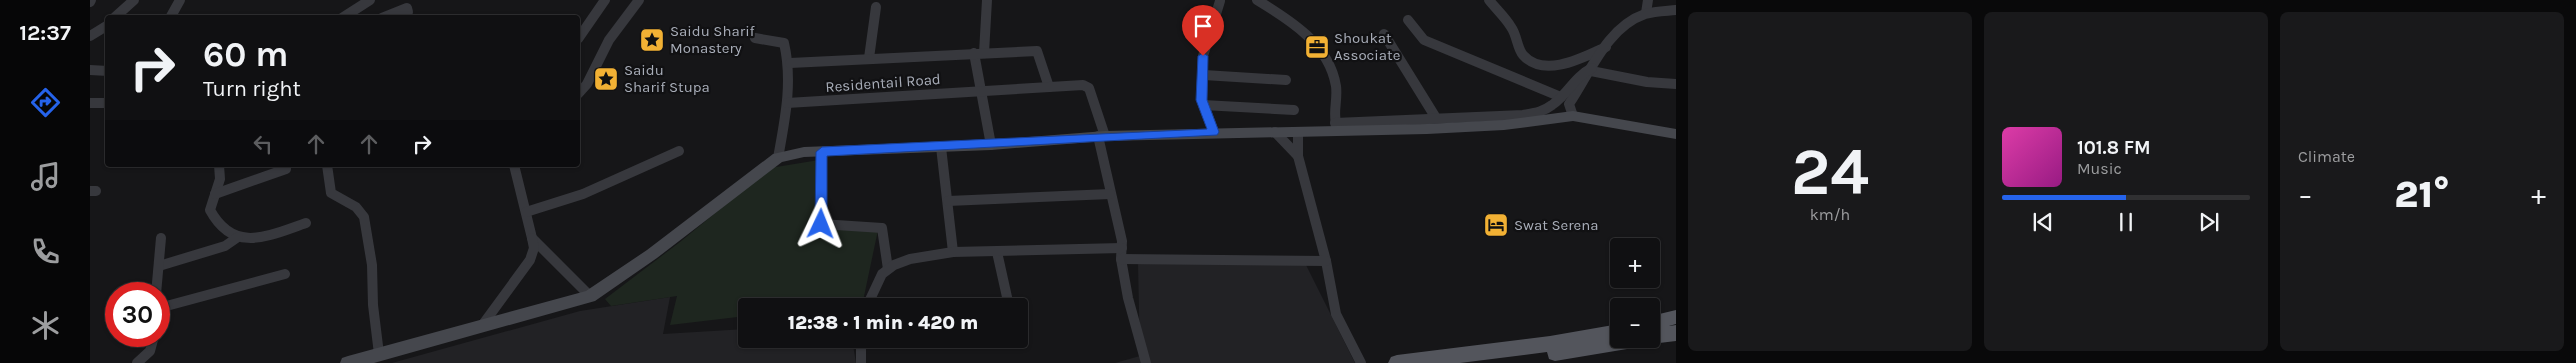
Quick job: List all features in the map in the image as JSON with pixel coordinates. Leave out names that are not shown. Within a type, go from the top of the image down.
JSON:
[{"type":"main road","points":[[1660,321],[1676,317]]},
{"type":"main road","points":[[1665,334],[1676,317]]},
{"type":"main road","points":[[1449,361],[1610,333]]},
{"type":"main road","points":[[1397,363],[1535,356],[1610,344]]},
{"type":"street","points":[[117,15],[134,0]]},
{"type":"street","points":[[172,15],[180,0]]},
{"type":"street","points":[[347,15],[370,0]]},
{"type":"street","points":[[580,36],[605,0]]},
{"type":"street","points":[[580,92],[587,84],[609,40],[639,0]]},
{"type":"street","points":[[987,0],[979,53],[981,90],[991,145]]},
{"type":"street","points":[[1257,0],[1297,27],[1312,40],[1328,61],[1336,89],[1333,110],[1336,127]]},
{"type":"street","points":[[1489,0],[1512,28],[1523,55],[1535,63],[1555,66],[1568,64],[1606,47]]},
{"type":"street","points":[[1646,13],[1648,0]]},
{"type":"street","points":[[1214,132],[1203,105],[1203,56],[1220,1]]},
{"type":"street","points":[[869,58],[876,7]]},
{"type":"street","points":[[390,15],[407,8],[408,12],[406,15]]},
{"type":"street","points":[[1573,116],[1569,104],[1616,31],[1630,20],[1646,13],[1676,10]]},
{"type":"street","points":[[1408,20],[1424,40],[1561,97]]},
{"type":"street","points":[[90,36],[105,27]]},
{"type":"street","points":[[1384,34],[1436,118]]},
{"type":"street","points":[[755,38],[784,43],[790,63],[787,103],[778,158]]},
{"type":"street","points":[[790,63],[1037,51],[1049,87]]},
{"type":"street","points":[[348,363],[590,296],[652,254],[778,158],[804,152],[991,145],[1102,136],[1214,132],[1298,132],[1436,118],[1523,115],[1546,110],[1561,97],[1579,72],[1592,69],[1648,82],[1676,84]]},
{"type":"street","points":[[90,70],[105,71]]},
{"type":"street","points":[[1204,75],[1286,80]]},
{"type":"street","name":"Residentail Road","points":[[787,103],[981,90],[1086,86],[1102,136]]},
{"type":"street","points":[[90,103],[105,104]]},
{"type":"street","points":[[1203,105],[1294,110]]},
{"type":"street","points":[[1336,127],[1504,125],[1573,116],[1676,134]]},
{"type":"street","points":[[1275,132],[1298,156]]},
{"type":"street","points":[[1298,132],[1298,156],[1326,261],[1336,314],[1362,363]]},
{"type":"street","points":[[1102,136],[1128,298],[1146,363]]},
{"type":"street","points":[[940,147],[953,252]]},
{"type":"street","points":[[526,212],[583,194],[679,150]]},
{"type":"street","points":[[822,152],[821,224],[882,228],[888,269]]},
{"type":"street","points":[[219,167],[220,179],[210,210],[220,227],[238,237],[262,237],[306,223]]},
{"type":"street","points":[[327,167],[331,193],[356,207],[364,217],[372,265],[373,305],[379,354]]},
{"type":"street","points":[[481,327],[530,260],[534,248],[515,167]]},
{"type":"street","points":[[215,194],[286,169]]},
{"type":"street","points":[[948,201],[1110,194]]},
{"type":"street","points":[[158,266],[225,246],[238,237]]},
{"type":"street","points":[[157,282],[161,238]]},
{"type":"street","points":[[532,238],[590,296]]},
{"type":"street","points":[[871,298],[882,274],[894,264],[910,259],[953,252],[1121,254],[1326,261]]},
{"type":"street","points":[[997,252],[1007,298]]},
{"type":"street","points":[[170,305],[285,274]]},
{"type":"street","points":[[137,363],[150,351],[151,347]]},
{"type":"street","points":[[861,348],[861,363]]},
{"type":"shaded area","points":[[819,160],[816,227],[878,230],[864,298],[738,298],[738,317],[670,325],[677,296],[611,306],[605,299],[680,242],[770,168]]},
{"type":"shaded area","points":[[1304,261],[1355,363],[1115,363],[1140,356],[1138,263]]},
{"type":"shaded area","points":[[670,297],[663,334],[738,329],[738,348],[854,348],[856,363],[392,363],[580,311]]},
{"type":"place","name":"Saidu Sharif Monastery","points":[[652,40]]},
{"type":"place","name":"Shoukat Associate","points":[[1317,47]]},
{"type":"place","name":"Saidu Sharif Stupa","points":[[606,79]]},
{"type":"place","name":"Swat Serena","points":[[1496,225]]},
{"type":"route","points":[[821,224],[822,152],[991,145],[1105,136],[1214,132],[1202,100],[1203,56]]}]
